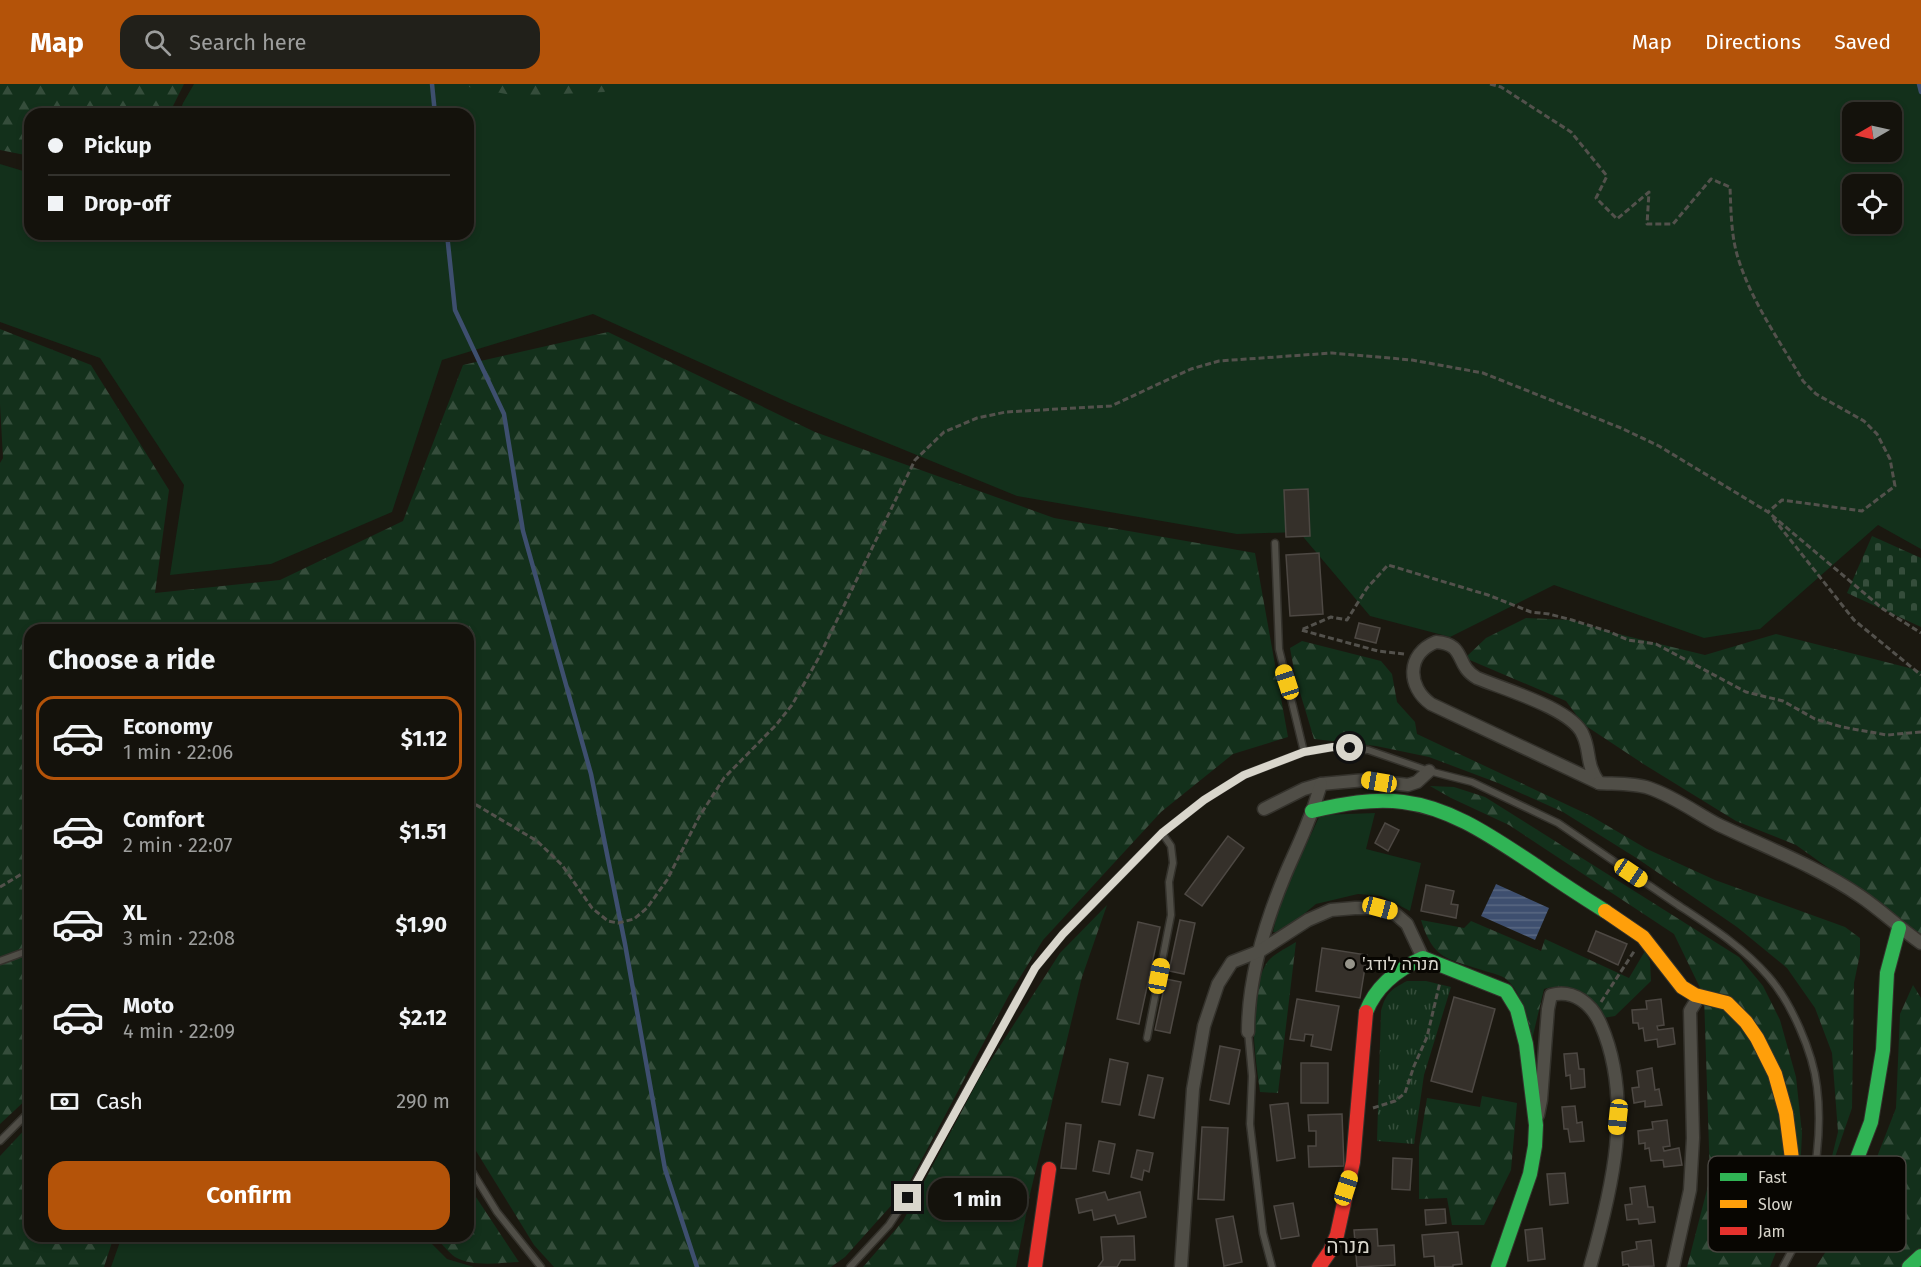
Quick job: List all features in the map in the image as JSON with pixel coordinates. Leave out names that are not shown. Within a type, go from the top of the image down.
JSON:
[{"type":"street","points":[[1599,783],[1592,774],[1588,762],[1583,734],[1569,717],[1468,673],[1456,648],[1448,643],[1436,642],[1425,646],[1413,667],[1413,674],[1418,691],[1431,704],[1599,783],[1647,787],[1680,802],[1717,823],[1836,881],[1887,915],[1899,928],[1921,943]]},
{"type":"street","points":[[1264,809],[1281,799],[1321,784],[1365,780],[1408,785],[1417,782],[1429,771]]},
{"type":"street","points":[[1248,1032],[1248,1013],[1260,951],[1285,876],[1321,784]]},
{"type":"street","points":[[1312,811],[1366,802],[1403,802],[1435,808],[1492,837],[1644,937],[1683,987],[1698,998],[1714,999],[1730,1005],[1750,1028],[1768,1055],[1780,1091],[1792,1156]]},
{"type":"street","points":[[1181,1267],[1193,1089],[1204,1026],[1218,984],[1232,962],[1260,951],[1308,920],[1332,910],[1380,908],[1392,911],[1407,924],[1423,958]]},
{"type":"street","points":[[1858,1156],[1871,1122],[1883,1050],[1887,973],[1899,928]]},
{"type":"street","points":[[1319,1267],[1334,1244],[1342,1218],[1344,1198],[1353,1162],[1364,1017],[1367,1008],[1384,983],[1403,968],[1423,958],[1506,991],[1517,1009],[1526,1044],[1536,1125]]},
{"type":"street","points":[[1498,1267],[1530,1174],[1541,1100],[1551,994],[1560,992],[1579,999],[1595,1011],[1613,1057],[1617,1080],[1618,1117],[1602,1224],[1590,1267]]},
{"type":"street","points":[[1672,1267],[1690,1190],[1693,1138],[1690,1011],[1698,998]]},
{"type":"street","points":[[1035,1267],[1049,1169]]},
{"type":"street","points":[[1909,1267],[1921,1256]]},
{"type":"lane","points":[[1275,543],[1279,649],[1304,752]]},
{"type":"lane","points":[[850,1267],[889,1225],[908,1198],[1035,968],[1063,934],[1162,833],[1204,800],[1244,775],[1304,752],[1333,747],[1368,750],[1429,771],[1472,782],[1558,824],[1723,935],[1749,956],[1769,977],[1788,1006],[1811,1062],[1817,1086],[1818,1156]]},
{"type":"lane","points":[[1146,1038],[1171,915],[1169,882],[1173,863],[1171,846],[1162,833]]},
{"type":"lane","points":[[0,961],[24,952]]},
{"type":"lane","points":[[1248,1032],[1252,1076],[1250,1124],[1263,1233],[1272,1267]]},
{"type":"lane","points":[[0,1141],[24,1117]]},
{"type":"lane","points":[[474,1175],[496,1212],[541,1267]]},
{"type":"lane","points":[[1783,1267],[1791,1252]]},
{"type":"path","points":[[1490,84],[1501,87],[1571,132],[1607,176],[1596,198],[1617,219],[1649,192],[1647,224],[1673,224],[1711,179],[1730,187],[1732,222],[1738,259],[1748,285],[1803,381],[1816,394],[1864,421],[1877,434],[1890,459],[1895,486],[1862,511],[1782,500],[1768,512]]},
{"type":"path","points":[[474,804],[537,841],[562,865],[592,908],[608,921],[618,923],[634,920],[647,908],[667,880],[699,817],[724,778],[792,705],[818,659],[915,460],[944,432],[978,418],[1006,412],[1111,406],[1191,369],[1219,361],[1332,353],[1412,360],[1484,373],[1622,428],[1659,446],[1768,512],[1883,609],[1921,633]]},
{"type":"path","points":[[1768,512],[1854,620],[1921,675]]},
{"type":"path","points":[[1418,656],[1378,651],[1301,630],[1331,617],[1347,620],[1367,588],[1388,565],[1488,595],[1531,612],[1572,620],[1628,640],[1656,644],[1746,692],[1783,701],[1815,719],[1842,727],[1887,735],[1921,732]]},
{"type":"path","points":[[0,887],[24,873]]},
{"type":"path","points":[[1595,1011],[1644,937]]},
{"type":"path","points":[[1358,1113],[1395,1101],[1405,1093],[1427,1037],[1444,965]]},
{"type":"green space","points":[[0,84],[184,84],[172,108],[24,108],[24,155],[0,150]]},
{"type":"green space","points":[[194,84],[1921,84],[1921,549],[1878,525],[1760,629],[1704,638],[1554,585],[1450,637],[1370,616],[1299,532],[1237,534],[1017,496],[792,404],[593,314],[442,360],[392,512],[271,564],[170,575],[184,485],[100,358],[0,322],[0,164],[24,171],[24,240],[474,240],[474,108],[181,108]]},
{"type":"green space","points":[[469,84],[618,84],[604,92],[516,96],[469,87]]},
{"type":"green space","points":[[0,329],[91,365],[169,490],[155,593],[280,580],[403,521],[463,365],[608,332],[815,432],[1054,518],[1255,553],[1288,737],[1233,754],[1161,812],[1043,940],[1009,995],[906,1189],[845,1257],[831,1267],[554,1267],[534,1245],[474,1148],[474,624],[24,624],[24,1102],[0,1124],[0,463],[3,458]]},
{"type":"green space","points":[[1872,536],[1921,558],[1921,627],[1847,593]]},
{"type":"green space","points":[[1526,618],[1572,620],[1610,632],[1705,655],[1776,634],[1921,671],[1921,934],[1796,845],[1736,821],[1645,765],[1583,724],[1566,701],[1465,658],[1486,638]]},
{"type":"green space","points":[[1302,641],[1381,661],[1392,674],[1397,702],[1415,722],[1417,734],[1591,816],[1647,849],[1715,880],[1845,927],[1860,938],[1860,954],[1854,983],[1852,1108],[1835,1156],[1832,1156],[1838,1132],[1832,1053],[1815,1008],[1787,968],[1737,927],[1638,859],[1563,812],[1498,783],[1429,757],[1376,746],[1314,739],[1295,676],[1290,648]]},
{"type":"green space","points":[[1430,786],[1454,787],[1485,797],[1739,957],[1763,986],[1780,1020],[1796,1077],[1802,1133],[1801,1156],[1709,1156],[1704,996],[1674,934],[1509,825]]},
{"type":"green space","points":[[1375,813],[1366,849],[1421,863],[1410,911],[1381,896],[1358,894],[1316,904],[1282,932],[1273,932],[1280,901],[1320,815]]},
{"type":"green space","points":[[1107,905],[1082,977],[1030,1194],[1016,1267],[863,1267],[903,1221],[980,1077],[1060,953]]},
{"type":"green space","points":[[1421,920],[1464,928],[1471,921],[1541,951],[1545,939],[1629,978],[1645,951],[1650,961],[1651,981],[1615,1016],[1603,1018],[1583,998],[1570,989],[1554,987],[1544,989],[1530,1048],[1524,1011],[1512,986],[1501,976],[1451,960],[1437,951]]},
{"type":"green space","points":[[1296,942],[1278,1093],[1260,1092],[1254,1027],[1256,993],[1268,961]]},
{"type":"green space","points":[[1407,981],[1426,981],[1451,987],[1424,1075],[1414,1144],[1377,1141],[1381,1011],[1390,993]]},
{"type":"green space","points":[[1913,985],[1921,998],[1921,1267],[1816,1267],[1826,1252],[1906,1252],[1906,1156],[1877,1156],[1896,1108],[1900,1014]]},
{"type":"green space","points":[[1482,1096],[1517,1103],[1511,1170],[1484,1225],[1452,1225],[1447,1198],[1419,1199],[1419,1147],[1427,1098],[1480,1107]]},
{"type":"green space","points":[[24,1130],[24,1242],[112,1242],[104,1267],[0,1267],[0,1156]]},
{"type":"green space","points":[[1708,1186],[1708,1252],[1776,1252],[1770,1267],[1687,1267]]},
{"type":"green space","points":[[474,1194],[519,1262],[486,1264],[470,1262],[455,1257],[440,1242],[474,1242]]},
{"type":"green space","points":[[120,1242],[430,1242],[447,1259],[474,1267],[111,1267]]},
{"type":"water","points":[[1496,884],[1549,908],[1535,940],[1481,916]]},
{"type":"building","points":[[1308,489],[1310,536],[1286,537],[1284,490]]},
{"type":"building","points":[[1319,553],[1323,614],[1290,616],[1286,555]]},
{"type":"building","points":[[1359,623],[1380,628],[1376,643],[1355,638]]},
{"type":"building","points":[[1385,823],[1399,830],[1388,851],[1375,843]]},
{"type":"building","points":[[1228,836],[1244,848],[1202,906],[1185,894]]},
{"type":"building","points":[[1426,885],[1454,891],[1451,904],[1458,905],[1456,918],[1421,911]]},
{"type":"building","points":[[1180,920],[1195,923],[1184,974],[1169,971]]},
{"type":"building","points":[[1138,922],[1160,927],[1139,1024],[1117,1019]]},
{"type":"building","points":[[1596,931],[1627,944],[1618,965],[1588,951]]},
{"type":"building","points":[[1322,948],[1367,955],[1360,998],[1316,991]]},
{"type":"building","points":[[1166,979],[1181,982],[1170,1033],[1155,1030]]},
{"type":"building","points":[[1454,997],[1495,1009],[1472,1092],[1431,1081]]},
{"type":"building","points":[[1297,999],[1339,1006],[1331,1050],[1311,1046],[1313,1035],[1305,1034],[1304,1041],[1290,1039]]},
{"type":"building","points":[[1661,999],[1664,1025],[1657,1026],[1658,1030],[1673,1028],[1675,1044],[1658,1047],[1657,1039],[1645,1041],[1643,1028],[1639,1029],[1638,1023],[1633,1023],[1632,1010],[1647,1009],[1646,1001]]},
{"type":"building","points":[[1220,1046],[1240,1050],[1229,1104],[1210,1100]]},
{"type":"building","points":[[1577,1053],[1579,1069],[1584,1069],[1585,1087],[1571,1089],[1570,1075],[1566,1076],[1564,1054]]},
{"type":"building","points":[[1110,1059],[1128,1063],[1120,1105],[1102,1102]]},
{"type":"building","points":[[1301,1063],[1328,1063],[1328,1103],[1301,1103]]},
{"type":"building","points":[[1652,1068],[1655,1090],[1659,1089],[1662,1105],[1645,1107],[1645,1101],[1634,1103],[1632,1088],[1639,1087],[1637,1071]]},
{"type":"building","points":[[1148,1075],[1163,1078],[1154,1118],[1139,1115]]},
{"type":"building","points":[[1288,1103],[1295,1158],[1277,1161],[1270,1105]]},
{"type":"building","points":[[1575,1106],[1577,1123],[1582,1122],[1584,1141],[1570,1142],[1568,1129],[1564,1129],[1562,1107]]},
{"type":"building","points":[[1342,1114],[1344,1166],[1309,1167],[1308,1146],[1316,1146],[1316,1131],[1309,1131],[1308,1115]]},
{"type":"building","points":[[1667,1120],[1670,1146],[1663,1147],[1664,1151],[1679,1148],[1682,1165],[1664,1167],[1663,1160],[1651,1161],[1649,1148],[1645,1149],[1645,1143],[1639,1144],[1638,1131],[1653,1129],[1652,1122]]},
{"type":"building","points":[[1066,1123],[1081,1125],[1076,1169],[1061,1168]]},
{"type":"building","points":[[1202,1127],[1228,1128],[1224,1200],[1198,1199]]},
{"type":"building","points":[[1099,1141],[1115,1144],[1109,1174],[1093,1171]]},
{"type":"building","points":[[1137,1150],[1153,1153],[1149,1172],[1144,1170],[1142,1180],[1131,1177]]},
{"type":"building","points":[[1393,1158],[1412,1159],[1410,1190],[1392,1189]]},
{"type":"building","points":[[1565,1173],[1568,1203],[1550,1205],[1547,1174]]},
{"type":"building","points":[[1645,1186],[1648,1207],[1653,1207],[1655,1222],[1639,1224],[1638,1219],[1627,1220],[1625,1205],[1632,1204],[1630,1188]]},
{"type":"building","points":[[1105,1192],[1108,1200],[1140,1192],[1146,1217],[1118,1224],[1115,1215],[1094,1220],[1092,1210],[1079,1213],[1076,1199]]},
{"type":"building","points":[[1293,1203],[1299,1236],[1281,1239],[1274,1206]]},
{"type":"building","points":[[1445,1209],[1446,1223],[1426,1225],[1425,1210]]},
{"type":"building","points":[[1233,1216],[1242,1262],[1224,1266],[1216,1219]]},
{"type":"building","points":[[1542,1228],[1545,1259],[1528,1261],[1525,1230]]},
{"type":"building","points":[[1377,1229],[1378,1246],[1394,1245],[1395,1265],[1357,1267],[1354,1230]]},
{"type":"building","points":[[1458,1232],[1462,1264],[1453,1265],[1453,1267],[1435,1267],[1434,1256],[1424,1257],[1422,1235]]},
{"type":"building","points":[[1134,1236],[1135,1260],[1121,1260],[1117,1267],[1098,1267],[1103,1260],[1101,1237]]},
{"type":"building","points":[[1651,1240],[1654,1266],[1629,1267],[1628,1264],[1623,1265],[1622,1252],[1637,1249],[1636,1242]]},
{"type":"waterway","points":[[432,84],[434,108]]},
{"type":"waterway","points":[[1919,84],[1921,92]]},
{"type":"waterway","points":[[448,240],[455,310],[504,414],[523,531],[591,774],[625,944],[665,1169],[697,1267]]},
{"type":"traffic: fast","points":[[1312,811],[1369,801],[1403,802],[1439,811],[1489,835],[1605,911]]},
{"type":"traffic: fast","points":[[1858,1156],[1871,1122],[1883,1050],[1887,973],[1899,928]]},
{"type":"traffic: fast","points":[[1366,1012],[1376,994],[1389,979],[1405,967],[1423,958],[1506,991],[1517,1009],[1526,1044],[1536,1125],[1535,1146],[1530,1174],[1498,1267]]},
{"type":"traffic: fast","points":[[1909,1267],[1921,1256]]},
{"type":"traffic: slow","points":[[1605,911],[1643,937],[1682,987],[1695,995],[1727,1003],[1746,1022],[1757,1038],[1775,1074],[1786,1113],[1792,1156]]},
{"type":"traffic: jam","points":[[1319,1267],[1337,1235],[1353,1162],[1366,1012]]},
{"type":"traffic: jam","points":[[1035,1267],[1049,1169]]},
{"type":"place","name":"'מנרה לודג","points":[[1350,964]]},
{"type":"district","name":"מנרה","points":[[1348,1246]]},
{"type":"route","points":[[908,1198],[1013,1004],[1035,968],[1063,934],[1162,833],[1204,800],[1244,775],[1266,765],[1304,752],[1333,747],[1350,748]]}]
